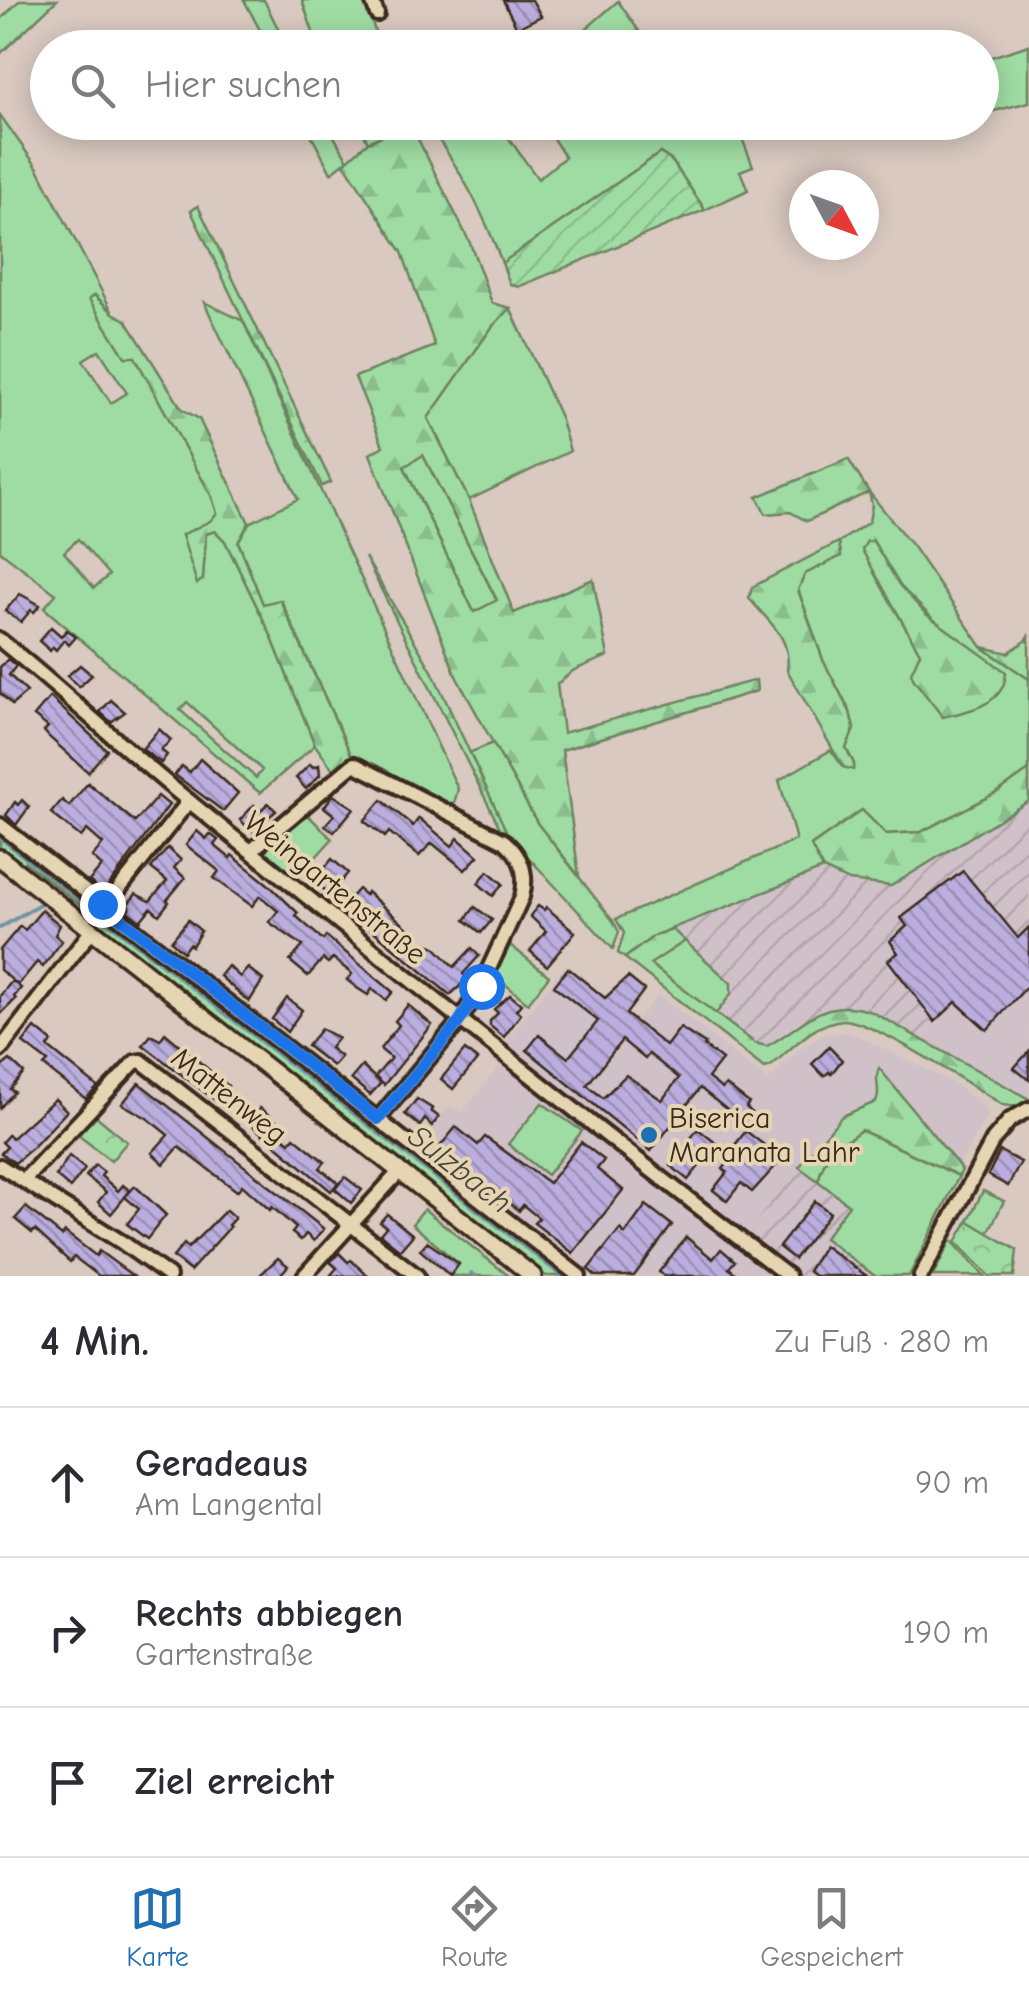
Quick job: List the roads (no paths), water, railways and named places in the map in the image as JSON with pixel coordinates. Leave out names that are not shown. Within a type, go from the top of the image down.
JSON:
[{"type":"street","name":"Weingartenstraße","points":[[0,640],[189,802],[459,1022],[788,1276]]},
{"type":"street","points":[[252,850],[354,764],[504,841],[516,852],[525,884],[512,922],[481,986],[459,1022],[378,1119]]},
{"type":"street","points":[[105,907],[189,802]]},
{"type":"street","points":[[0,825],[579,1276]]},
{"type":"street","points":[[0,858],[532,1276]]},
{"type":"street","points":[[0,1050],[92,930]]},
{"type":"street","name":"Mattenweg","points":[[24,1180],[141,1061],[417,1276]]},
{"type":"street","points":[[921,1276],[994,1140],[1010,1120],[1029,1108]]},
{"type":"street","points":[[0,1166],[123,1242],[169,1276]]},
{"type":"street","points":[[304,1276],[399,1172]]},
{"type":"waterway","name":"Sulzbach","points":[[0,838],[562,1276]]},
{"type":"waterway","points":[[0,928],[43,902]]},
{"type":"waterway","points":[[471,1273],[476,1276]]},
{"type":"place","name":"Biserica Maranata Lahr","points":[[649,1135]]}]
